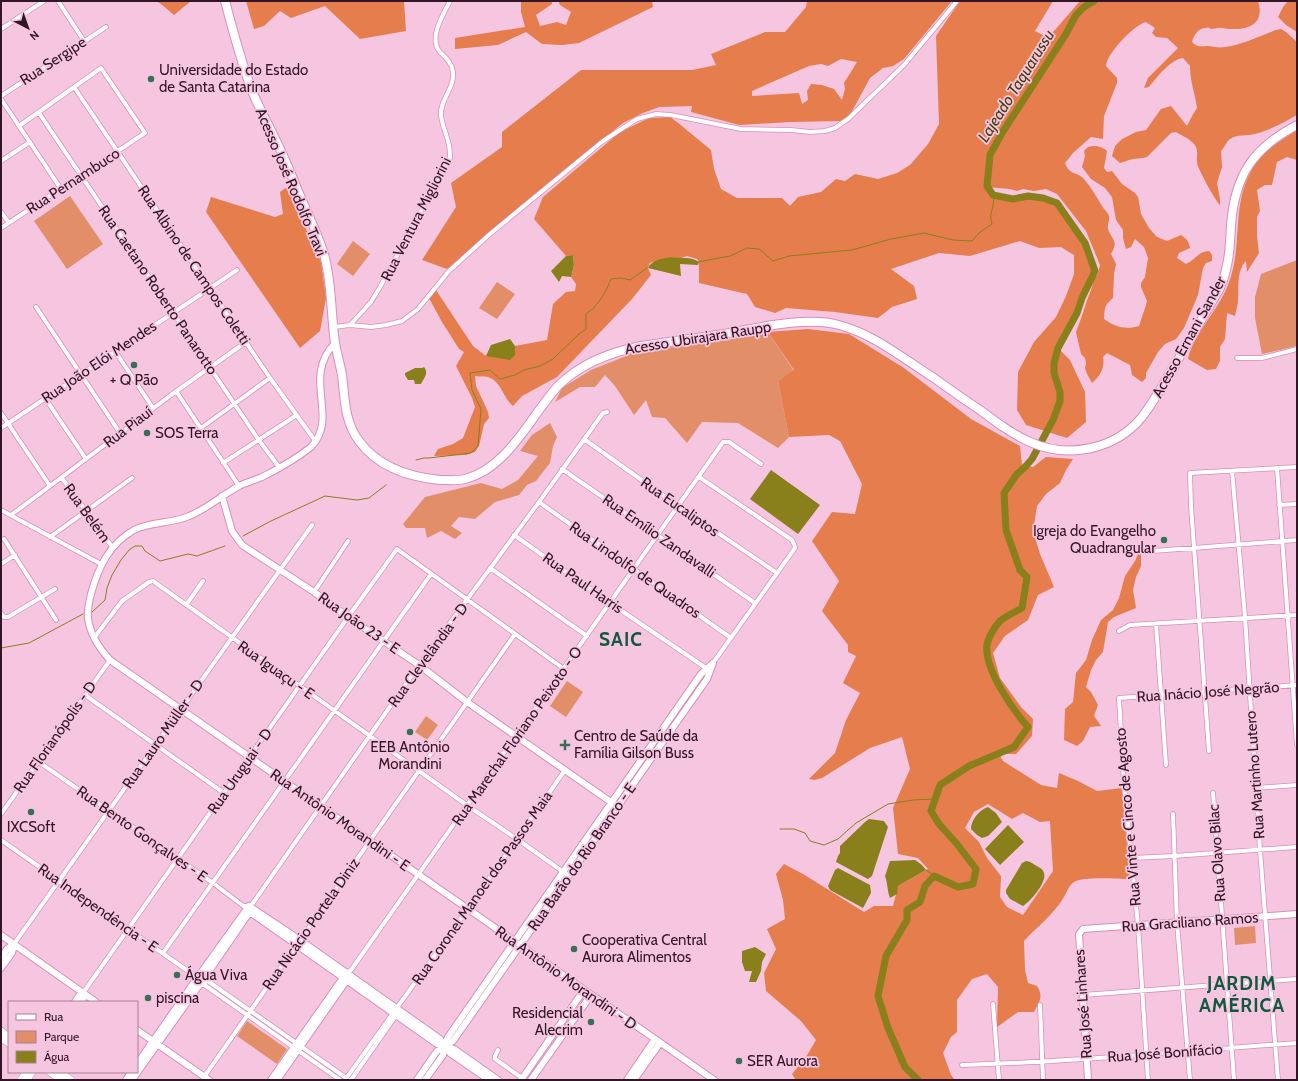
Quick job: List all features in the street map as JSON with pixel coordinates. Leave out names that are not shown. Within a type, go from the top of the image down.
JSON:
[{"type":"highway","name":"Acesso José Rodolfo Travi","points":[[225,1],[242,64],[253,92],[286,162],[315,231],[322,252],[330,285],[335,343]]},
{"type":"highway","name":"Acesso Ernani Sander","points":[[1002,427],[1045,448],[1066,450],[1092,448],[1114,440],[1126,433],[1141,418],[1186,348],[1220,288],[1229,259],[1233,206],[1237,188],[1244,174],[1252,160],[1262,148],[1280,134],[1297,125]]},
{"type":"highway","name":"Acesso Ubirajara Raupp","points":[[335,343],[342,374],[344,405],[347,417],[359,440],[374,457],[396,470],[417,477],[430,479],[464,479],[478,474],[492,466],[508,450],[558,386],[573,373],[592,362],[621,350],[641,346],[784,324],[816,322],[837,324],[875,339],[934,378],[1002,427]]},
{"type":"main road","points":[[51,1073],[61,1080]]},
{"type":"main road","points":[[60,1073],[71,1080]]},
{"type":"street","points":[[1,29],[44,1]]},
{"type":"street","points":[[58,1],[84,41]]},
{"type":"street","name":"Rua Ventura Migliorini","points":[[350,325],[371,302],[380,287],[450,158],[451,147],[441,115],[453,81],[453,71],[448,60],[439,51],[436,37],[439,24],[450,1]]},
{"type":"street","points":[[334,327],[350,325],[371,327],[402,321],[418,309],[449,271],[533,197],[603,141],[637,119],[656,114],[671,115],[741,129],[825,132],[835,128],[848,119],[904,66],[957,1]]},
{"type":"street","name":"Rua Sergipe","points":[[1,97],[106,27]]},
{"type":"street","name":"Rua Pernambuco","points":[[1,228],[145,133],[101,68],[74,87]]},
{"type":"street","points":[[19,126],[74,87]]},
{"type":"street","name":"Rua Albino de Campos Coletti","points":[[74,87],[270,378],[316,442]]},
{"type":"street","points":[[1,97],[61,189]]},
{"type":"street","name":"Rua Caetano Roberto Panarotto","points":[[39,113],[234,404],[279,467]]},
{"type":"street","points":[[1,154],[3,160],[30,142]]},
{"type":"street","points":[[1,212],[8,223]]},
{"type":"street","name":"Rua João Elói Mendes","points":[[1,428],[237,270]]},
{"type":"street","points":[[36,307],[120,433]]},
{"type":"street","name":"Rua Piauí","points":[[11,515],[176,391],[246,342]]},
{"type":"street","points":[[1,510],[101,564],[113,548],[125,536],[135,530],[142,527],[176,521],[190,516],[239,486],[264,476],[305,452],[316,442],[322,426],[319,382],[320,370],[328,351],[335,343]]},
{"type":"street","points":[[1237,358],[1262,358],[1297,349]]},
{"type":"street","points":[[115,351],[153,408]]},
{"type":"street","points":[[201,428],[270,378]]},
{"type":"street","points":[[176,391],[239,486]]},
{"type":"street","points":[[45,398],[86,459]]},
{"type":"street","name":"Rua Clevelândia - D","points":[[138,1067],[419,665],[603,413],[607,412]]},
{"type":"street","points":[[1,413],[50,486]]},
{"type":"street","points":[[223,462],[297,415]]},
{"type":"street","name":"Rua Eucaliptos","points":[[584,439],[678,506],[777,573]]},
{"type":"street","name":"Rua Marechal Floriano Peixoto - O","points":[[278,1080],[322,1012],[723,442],[729,442],[760,464]]},
{"type":"street","points":[[1209,751],[1190,473],[1297,467]]},
{"type":"street","points":[[1277,468],[1288,616],[1295,685],[1297,745]]},
{"type":"street","name":"Rua Emílio Zandavalli","points":[[562,469],[755,603]]},
{"type":"street","name":"Rua Martinho Lutero","points":[[1232,471],[1245,617],[1260,850],[1278,1080]]},
{"type":"street","name":"Rua Barão do Rio Branco - E","points":[[425,1080],[443,1055],[448,1037],[520,946],[707,679],[709,670],[713,663],[795,548],[792,540],[699,477]]},
{"type":"street","name":"Rua Belém","points":[[62,478],[113,548]]},
{"type":"street","points":[[50,537],[132,478]]},
{"type":"street","name":"Rua João 23 - E","points":[[222,496],[232,531],[242,545],[252,553],[280,569],[314,592],[419,665],[467,702],[618,807]]},
{"type":"street","name":"Rua Lindolfo de Quadros","points":[[539,502],[731,638]]},
{"type":"street","points":[[1280,505],[1297,504]]},
{"type":"street","name":"Rua Lauro Müller - D","points":[[1,958],[14,944],[312,525]]},
{"type":"street","name":"Rua Paul Harris","points":[[514,535],[610,603],[709,670]]},
{"type":"street","points":[[4,538],[56,620]]},
{"type":"street","points":[[1154,551],[1297,540]]},
{"type":"street","points":[[314,592],[348,541]]},
{"type":"street","name":"Rua Uruguai - D","points":[[76,1001],[83,993],[397,549],[431,574]]},
{"type":"street","points":[[1,564],[15,555]]},
{"type":"street","name":"Rua Antônio Morandini - E","points":[[101,564],[94,581],[88,605],[88,618],[94,638],[99,648],[110,660],[419,875]]},
{"type":"street","points":[[490,568],[587,636]]},
{"type":"street","points":[[163,953],[431,574],[564,669]]},
{"type":"street","name":"Rua Iguaçu - E","points":[[94,638],[122,601],[153,581],[370,737],[569,876]]},
{"type":"street","points":[[186,605],[203,581]]},
{"type":"street","points":[[1,613],[4,617],[8,617],[55,590]]},
{"type":"street","points":[[1119,631],[1130,625],[1297,615]]},
{"type":"street","points":[[1156,624],[1166,765]]},
{"type":"street","name":"Rua Nicácio Portela Diniz","points":[[206,1078],[247,1015],[515,634]]},
{"type":"street","name":"Rua Florianópolis - D","points":[[1,814],[110,660]]},
{"type":"street","name":"Rua Barão do Rio Branco - E","points":[[483,992],[514,941],[701,674],[709,670]]},
{"type":"street","name":"Rua Inácio José Negrão","points":[[1119,698],[1295,685]]},
{"type":"street","points":[[85,695],[224,793]]},
{"type":"street","name":"Rua Vinte e Cinco de Agosto","points":[[1119,698],[1124,785],[1138,925],[1148,1080]]},
{"type":"street","name":"Rua Bento Gonçalves - E","points":[[39,762],[298,943],[348,976],[417,1026],[440,1039],[450,1053],[479,1070]]},
{"type":"street","name":"Rua Coronel Manoel dos Passos Maia","points":[[348,1080],[565,770]]},
{"type":"street","points":[[1256,788],[1297,785]]},
{"type":"street","name":"Rua Olavo Bilac","points":[[1213,793],[1234,1080]]},
{"type":"street","points":[[1172,814],[1177,923],[1190,1080]]},
{"type":"street","name":"Rua Independência - E","points":[[1,840],[200,979],[228,1002],[298,1047]]},
{"type":"street","points":[[583,843],[589,848]]},
{"type":"street","points":[[1132,858],[1297,847]]},
{"type":"street","name":"Rua Antônio Morandini - D","points":[[419,875],[714,1080]]},
{"type":"street","points":[[538,908],[543,913]]},
{"type":"street","name":"Rua Graciliano Ramos","points":[[1083,929],[1297,914]]},
{"type":"street","name":"Rua José Linhares","points":[[1083,929],[1079,934],[1088,1080]]},
{"type":"street","points":[[1,935],[95,1001]]},
{"type":"street","name":"Rua Lauro Müller - D","points":[[1,968],[12,953],[14,944]]},
{"type":"street","name":"Rua Independência - E","points":[[200,979],[232,997],[298,1047]]},
{"type":"street","points":[[1083,995],[1297,979]]},
{"type":"street","points":[[498,1050],[494,1056],[495,1059],[521,1079],[584,990]]},
{"type":"street","name":"Rua Uruguai - D","points":[[82,1001],[83,993]]},
{"type":"street","points":[[531,1080],[591,995]]},
{"type":"street","points":[[228,1002],[232,997]]},
{"type":"street","points":[[993,1004],[999,1080]]},
{"type":"street","points":[[1040,1005],[1043,1080]]},
{"type":"street","points":[[138,1031],[206,1078]]},
{"type":"street","points":[[627,1080],[658,1041]]},
{"type":"street","points":[[634,1080],[658,1041]]},
{"type":"street","name":"Rua Clevelândia - D","points":[[138,1063],[155,1043]]},
{"type":"street","name":"Rua José Bonifácio","points":[[962,1065],[1087,1059],[1297,1043]]},
{"type":"street","name":"Rua Barão do Rio Branco - E","points":[[418,1080],[437,1052],[445,1046]]},
{"type":"street","points":[[298,1047],[331,1067],[348,1080]]},
{"type":"street","points":[[298,1047],[340,1080]]},
{"type":"street","name":"Rua Marechal Floriano Peixoto - O","points":[[272,1080],[298,1047]]},
{"type":"street","points":[[544,1047],[550,1052]]},
{"type":"street","points":[[328,1072],[331,1067]]},
{"type":"street","points":[[479,1070],[489,1080]]},
{"type":"street","points":[[479,1070],[498,1080]]},
{"type":"street","name":"Rua Clevelândia - D","points":[[126,1080],[132,1076]]},
{"type":"green space","points":[[70,196],[103,244],[67,269],[34,221]]},
{"type":"green space","points":[[353,241],[370,254],[353,276],[337,264]]},
{"type":"green space","points":[[1297,260],[1297,346],[1262,354],[1255,318],[1255,297],[1261,274]]},
{"type":"green space","points":[[497,282],[515,294],[497,319],[479,308]]},
{"type":"green space","points":[[768,332],[794,371],[778,381],[789,437],[778,448],[738,423],[702,422],[687,443],[665,418],[652,417],[646,400],[634,415],[615,386],[605,375],[595,387],[580,387],[555,402],[562,388],[591,370],[631,354],[697,343],[727,340]]},
{"type":"green space","points":[[550,423],[557,437],[553,446],[550,463],[536,481],[527,485],[519,495],[495,502],[475,519],[459,517],[451,526],[462,533],[455,539],[441,531],[427,538],[425,528],[406,528],[403,524],[425,497],[481,483],[502,489],[518,480],[538,456],[520,451],[532,435]]},
{"type":"green space","points":[[567,681],[583,692],[566,717],[550,706]]},
{"type":"green space","points":[[426,716],[438,725],[427,740],[415,732]]},
{"type":"green space","points":[[1255,926],[1256,943],[1235,945],[1234,928]]},
{"type":"green space","points":[[247,1021],[287,1049],[277,1064],[237,1036]]},
{"type":"shaded area","points":[[156,1],[191,1],[174,15]]},
{"type":"shaded area","points":[[246,1],[404,1],[406,31],[360,39],[325,6],[291,18],[280,11],[264,26],[254,29]]},
{"type":"shaded area","points":[[521,1],[552,1],[552,4],[536,15],[540,26],[557,22],[566,25],[571,12],[560,5],[558,1],[652,1],[653,7],[579,43],[562,45],[542,44],[526,32],[498,45],[455,49],[455,38],[525,27],[521,12]]},
{"type":"shaded area","points":[[807,1],[952,1],[904,59],[893,66],[883,68],[870,78],[850,115],[840,121],[739,125],[691,112],[692,106],[659,107],[623,123],[533,196],[447,269],[422,260],[456,207],[451,183],[502,147],[502,132],[581,70],[692,70],[716,65],[711,54],[765,32],[785,32],[806,7]],"holes":[[[841,59],[857,62],[844,83],[845,89],[842,100],[834,89],[822,85],[811,84],[807,91],[808,100],[802,104],[799,93],[752,96],[752,91],[809,66],[821,64],[828,66]]]},
{"type":"shaded area","points":[[960,1],[1053,1],[1035,31],[1047,37],[1080,1],[1258,1],[1260,9],[1259,15],[1254,24],[1237,29],[1203,28],[1197,32],[1192,42],[1200,46],[1231,46],[1281,29],[1297,42],[1297,115],[1266,130],[1255,134],[1236,136],[1229,140],[1221,151],[1222,167],[1217,183],[1220,205],[1198,166],[1196,147],[1176,132],[1171,133],[1147,157],[1131,159],[1120,163],[1112,156],[1115,146],[1122,139],[1136,132],[1146,130],[1161,109],[1171,106],[1187,126],[1197,108],[1190,66],[1183,58],[1178,59],[1169,65],[1149,87],[1144,88],[1148,78],[1178,48],[1167,38],[1156,37],[1152,33],[1155,28],[1146,22],[1135,28],[1122,40],[1108,60],[1106,66],[1117,78],[1117,83],[1104,116],[1103,139],[1091,137],[1073,153],[1065,163],[1069,170],[1083,178],[1092,189],[1109,216],[1108,229],[1115,243],[1111,254],[1116,264],[1113,298],[1106,307],[1104,319],[1121,327],[1130,328],[1139,326],[1147,301],[1141,287],[1141,283],[1145,277],[1148,258],[1144,247],[1135,239],[1131,247],[1126,249],[1123,238],[1123,230],[1116,220],[1112,197],[1105,188],[1091,179],[1082,167],[1085,156],[1084,151],[1088,147],[1098,146],[1107,151],[1104,168],[1107,172],[1112,171],[1122,184],[1135,193],[1138,197],[1141,214],[1149,228],[1157,237],[1167,241],[1181,235],[1186,239],[1190,248],[1179,253],[1177,258],[1186,264],[1206,251],[1209,251],[1212,255],[1212,261],[1206,263],[1203,268],[1198,295],[1184,328],[1176,339],[1165,344],[1158,352],[1146,373],[1146,378],[1142,382],[1132,375],[1130,365],[1107,353],[1103,357],[1101,372],[1092,383],[1087,374],[1085,368],[1085,358],[1081,354],[1076,332],[1100,265],[1086,231],[1057,194],[1046,189],[1034,191],[1023,189],[1017,191],[987,187],[993,196],[1013,199],[1028,196],[1043,198],[1057,203],[1085,243],[1095,271],[1082,298],[1077,313],[1058,348],[1070,360],[1085,392],[1086,422],[1067,438],[1026,425],[1017,410],[1018,372],[1034,342],[1056,317],[1074,274],[1074,255],[1061,247],[1039,248],[1020,241],[970,256],[939,253],[891,269],[914,286],[917,299],[892,307],[878,318],[835,312],[786,308],[775,313],[755,307],[747,294],[699,283],[699,262],[697,259],[687,256],[678,259],[670,257],[650,263],[648,268],[651,275],[632,299],[557,377],[522,396],[513,406],[493,379],[475,376],[476,386],[488,412],[489,418],[484,424],[479,446],[475,452],[466,455],[434,456],[438,449],[453,444],[463,438],[475,407],[456,366],[464,352],[459,349],[429,298],[436,290],[473,346],[486,356],[515,355],[515,346],[547,340],[553,304],[566,292],[575,291],[576,284],[571,277],[574,265],[573,255],[566,256],[534,219],[543,197],[620,132],[649,118],[670,117],[711,150],[714,169],[721,189],[737,198],[782,198],[790,206],[798,197],[821,192],[836,179],[845,181],[855,174],[878,179],[897,173],[910,165],[928,144],[939,124],[936,36]]},
{"type":"shaded area","points":[[1288,1],[1297,1],[1297,32],[1286,25],[1278,17]]},
{"type":"shaded area","points":[[1297,130],[1297,160],[1287,157],[1277,162],[1272,185],[1265,185],[1257,190],[1260,211],[1257,217],[1259,253],[1247,272],[1246,261],[1243,265],[1239,275],[1238,302],[1235,316],[1227,313],[1225,339],[1220,347],[1220,361],[1216,369],[1207,370],[1188,359],[1200,331],[1219,303],[1228,285],[1236,251],[1241,200],[1245,184],[1253,168],[1265,153]]},
{"type":"shaded area","points":[[287,187],[321,262],[326,298],[320,331],[300,348],[206,212],[211,197],[275,217],[283,214],[280,192]]},
{"type":"shaded area","points":[[808,329],[849,334],[904,368],[971,419],[1020,446],[1022,465],[1033,467],[1046,457],[1073,459],[1060,483],[1046,494],[1037,506],[1033,531],[1040,554],[1054,587],[1038,595],[1028,620],[1005,636],[993,653],[1000,678],[1021,707],[1033,719],[1032,736],[1016,754],[999,754],[1003,761],[1041,785],[1057,788],[1059,773],[1097,791],[1122,788],[1130,879],[1093,878],[1078,880],[1072,883],[1060,903],[1024,941],[1025,970],[1028,983],[1037,986],[1040,993],[1040,999],[1034,1012],[1018,1012],[997,1027],[998,987],[987,974],[972,979],[957,1000],[957,1032],[951,1037],[943,1053],[951,1075],[955,1080],[795,1079],[792,1074],[806,1057],[816,1040],[801,1021],[766,991],[764,973],[776,949],[767,929],[785,919],[783,900],[776,874],[784,864],[803,874],[864,912],[874,906],[893,906],[898,886],[928,869],[918,858],[898,854],[893,808],[910,769],[902,737],[870,748],[822,778],[814,780],[809,779],[835,753],[846,720],[860,693],[843,683],[856,656],[848,652],[848,645],[822,611],[839,581],[812,541],[832,512],[855,514],[862,484],[840,441],[829,435],[789,437],[778,381],[794,370],[768,332]],"holes":[[[988,804],[1012,819],[1023,813],[1040,822],[1050,821],[1053,871],[1023,915],[1007,907],[1000,897],[1001,876],[987,858],[979,842],[965,828],[974,812]]]},
{"type":"shaded area","points":[[1141,553],[1141,566],[1136,577],[1133,590],[1136,608],[1114,617],[1108,622],[1103,652],[1096,660],[1091,670],[1086,687],[1091,692],[1098,705],[1094,716],[1101,726],[1090,727],[1083,741],[1077,746],[1064,740],[1065,709],[1073,702],[1076,673],[1086,660],[1092,640],[1101,620],[1113,610],[1119,598],[1125,576],[1138,554]]},
{"type":"water","points":[[573,255],[574,265],[571,277],[562,276],[559,282],[551,271],[566,256]]},
{"type":"water","points":[[670,257],[689,258],[699,262],[698,265],[680,264],[681,276],[648,268],[660,259]]},
{"type":"water","points":[[510,339],[515,346],[515,355],[510,360],[486,356],[491,345]]},
{"type":"water","points":[[424,367],[426,373],[421,384],[415,384],[414,380],[408,380],[405,375],[405,373],[415,368]]},
{"type":"water","points":[[771,470],[820,505],[798,534],[750,499]]},
{"type":"water","points":[[988,807],[996,813],[1002,822],[988,836],[982,838],[971,829],[971,826],[979,813]]},
{"type":"water","points":[[869,819],[884,821],[888,827],[872,876],[868,879],[836,862],[840,853],[840,846]]},
{"type":"water","points":[[1008,825],[1024,842],[1000,865],[985,849]]},
{"type":"water","points":[[915,860],[926,870],[898,886],[897,894],[890,898],[885,876],[890,861]]},
{"type":"water","points":[[1026,861],[1041,869],[1044,872],[1044,877],[1038,891],[1023,906],[1010,899],[1006,893],[1006,890],[1022,863]]},
{"type":"water","points":[[838,868],[870,885],[871,893],[863,908],[830,890],[828,886],[835,870]]},
{"type":"water","points":[[755,947],[766,954],[756,982],[749,982],[752,971],[745,971],[742,962],[742,951]]},
{"type":"waterway","name":"Lajeado Taquarussu","points":[[918,1080],[905,1067],[888,1028],[878,996],[886,956],[907,920],[907,910],[920,902],[925,886],[934,876],[958,887],[973,884],[976,869],[957,844],[939,824],[931,811],[940,785],[969,766],[1014,747],[1028,727],[1001,689],[990,666],[987,655],[987,645],[996,626],[1002,619],[1022,608],[1027,577],[1020,570],[1006,530],[1004,493],[1017,474],[1032,459],[1053,420],[1060,401],[1060,392],[1054,373],[1054,363],[1058,348],[1077,313],[1082,298],[1095,271],[1085,243],[1057,203],[1043,198],[1028,196],[1013,199],[993,195],[987,186],[990,155],[1002,133],[1066,34],[1076,15],[1084,7],[1094,1]]},
{"type":"waterway","points":[[698,262],[730,256],[747,248],[759,249],[773,261],[789,256],[852,250],[891,239],[924,233],[953,240],[972,241],[979,233],[992,224],[991,216],[994,203],[993,195]]},
{"type":"waterway","points":[[416,460],[471,453],[478,446],[481,409],[472,390],[470,373],[490,370],[500,379],[540,366],[553,359],[586,329],[586,314],[594,308],[601,299],[611,279],[621,278],[630,280],[647,268]]},
{"type":"waterway","points":[[243,536],[271,521],[325,496],[357,500],[369,498],[386,485]]},
{"type":"waterway","points":[[91,613],[105,600],[107,588],[112,575],[121,560],[129,550],[135,546],[142,546],[145,551],[160,561],[188,554],[197,556],[225,546]]},
{"type":"waterway","points":[[1,648],[29,643],[83,614]]},
{"type":"waterway","points":[[780,829],[794,829],[805,833],[810,841],[824,845],[838,839],[856,823],[888,804],[913,800],[935,799]]},
{"type":"waterway","points":[[926,870],[934,876]]},
{"type":"place","name":"Universidade do Estado de Santa Catarina","points":[[151,79]]},
{"type":"place","name":"+ Q Pão","points":[[134,365]]},
{"type":"place","name":"SOS Terra","points":[[147,433]]},
{"type":"place","name":"Igreja do Evangelho Quadrangular","points":[[1164,540]]},
{"type":"place","name":"EEB Antônio Morandini","points":[[410,732]]},
{"type":"place","name":"Centro de Saúde da Família Gilson Buss","points":[[565,745]]},
{"type":"place","name":"IXCSoft","points":[[31,812]]},
{"type":"place","name":"Cooperativa Central Aurora Alimentos","points":[[574,949]]},
{"type":"place","name":"Água Viva","points":[[177,975]]},
{"type":"place","name":"piscina","points":[[148,998]]},
{"type":"place","name":"Residencial Alecrim","points":[[591,1022]]},
{"type":"place","name":"SER Aurora","points":[[739,1061]]},
{"type":"district","name":"SAIC","points":[[621,639]]},
{"type":"district","name":"JARDIM AMÉRICA","points":[[1242,994]]}]
